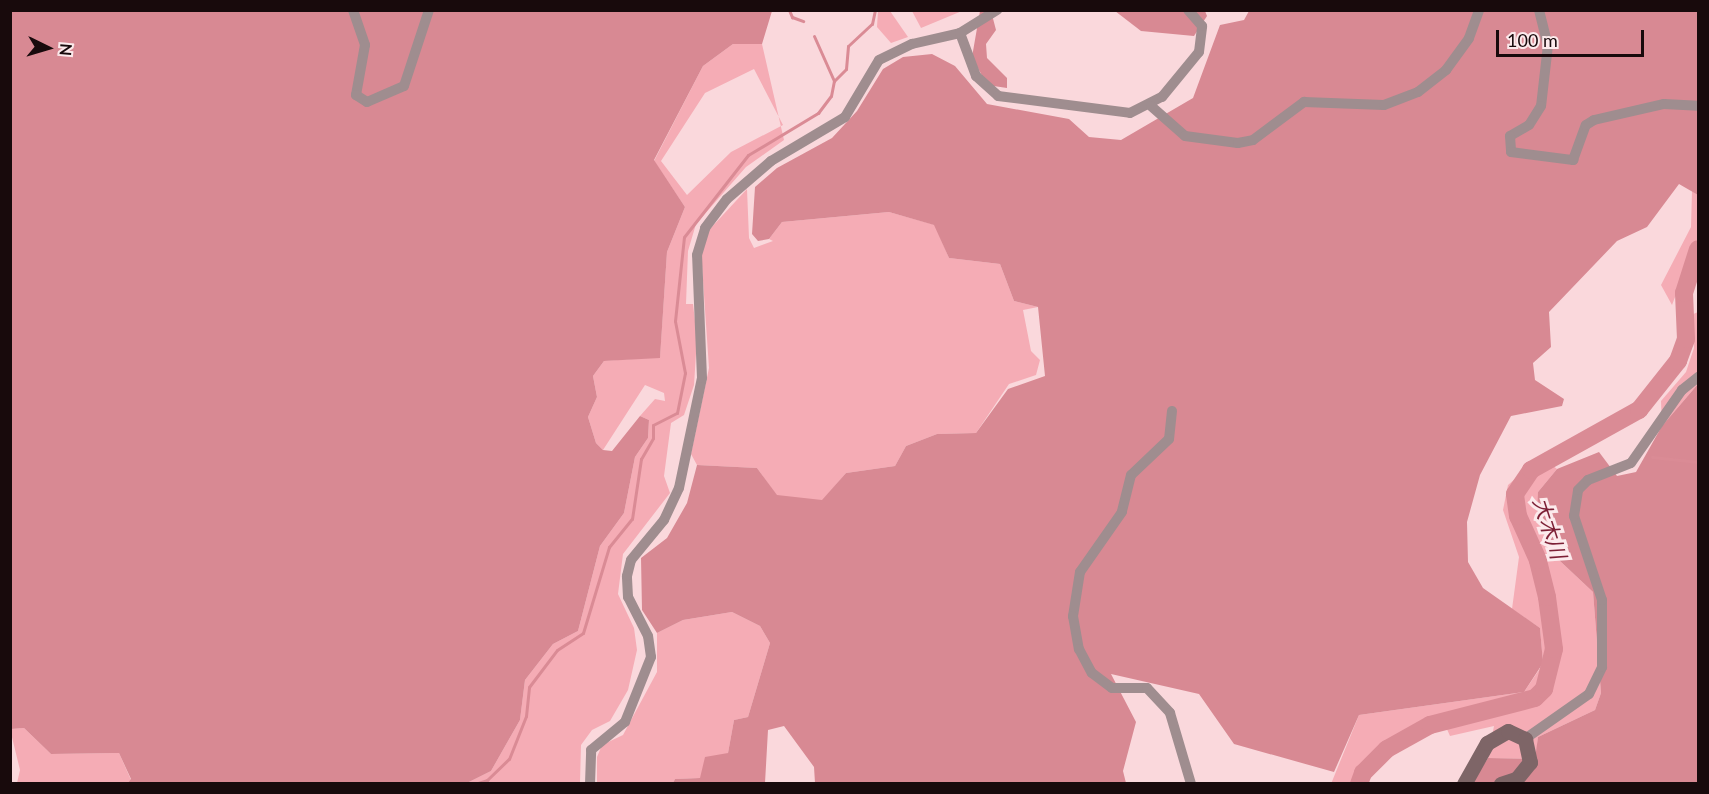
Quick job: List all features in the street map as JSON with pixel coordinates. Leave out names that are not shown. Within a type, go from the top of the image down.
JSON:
[{"type":"main road","points":[[1464,783],[1496,734],[1508,731],[1525,739],[1530,750],[1525,771],[1501,783]]},
{"type":"street","points":[[354,10],[365,45],[356,95],[367,102],[404,86],[429,10]]},
{"type":"street","points":[[590,783],[591,750],[625,722],[651,657],[648,636],[628,597],[627,576],[634,554],[664,520],[679,488],[702,378],[697,255],[705,228],[728,199],[771,161],[845,117],[879,60],[912,44],[960,33],[997,10]]},
{"type":"street","points":[[960,33],[976,76],[998,96],[1116,114],[1151,106],[1199,52],[1202,26],[1188,10]]},
{"type":"street","points":[[1151,106],[1185,136],[1238,144],[1253,140],[1304,102],[1363,106],[1404,99],[1436,79],[1457,58],[1479,10]]},
{"type":"street","points":[[1539,10],[1548,45],[1541,106],[1529,125],[1510,136],[1511,152],[1573,160],[1586,125],[1594,120],[1664,104],[1698,106]]},
{"type":"street","points":[[1525,739],[1589,694],[1602,667],[1602,600],[1574,516],[1578,490],[1588,480],[1631,464],[1682,390],[1698,378]]},
{"type":"street","points":[[1172,411],[1169,439],[1131,475],[1122,513],[1080,572],[1073,616],[1079,649],[1092,673],[1112,688],[1147,688],[1170,713],[1191,783]]},
{"type":"shaded area","points":[[10,11],[772,11],[762,44],[733,44],[703,66],[654,160],[685,207],[667,252],[660,358],[604,361],[593,376],[597,397],[588,417],[596,443],[603,450],[612,451],[640,416],[649,420],[648,438],[635,457],[624,513],[600,546],[578,631],[553,644],[525,680],[520,720],[491,771],[465,784],[128,783],[131,779],[119,753],[51,754],[24,728],[11,729]]},
{"type":"shaded area","points":[[878,11],[890,11],[908,37],[891,43],[877,27]]},
{"type":"shaded area","points":[[912,11],[962,11],[921,28]]},
{"type":"shaded area","points":[[980,11],[991,11],[996,30],[986,44],[987,58],[1007,78],[1007,88],[987,85],[972,57]]},
{"type":"shaded area","points":[[1115,11],[1205,11],[1207,16],[1194,36],[1141,31]]},
{"type":"shaded area","points":[[1249,11],[1698,11],[1698,195],[1679,184],[1647,227],[1617,241],[1549,312],[1551,347],[1533,363],[1535,380],[1564,399],[1562,406],[1511,416],[1480,475],[1467,522],[1468,562],[1483,588],[1540,628],[1543,663],[1524,692],[1359,715],[1334,772],[1234,744],[1199,694],[1111,674],[1136,722],[1123,771],[1126,783],[815,783],[814,767],[784,726],[768,730],[765,783],[673,783],[675,779],[700,778],[705,757],[728,753],[734,720],[748,717],[770,643],[760,626],[732,612],[683,620],[657,633],[642,610],[641,558],[667,538],[687,503],[697,465],[757,468],[777,495],[822,500],[846,473],[895,466],[906,446],[937,434],[976,433],[1008,389],[1045,376],[1038,307],[1014,301],[1000,264],[949,258],[934,225],[889,212],[782,222],[769,239],[758,241],[752,234],[755,187],[777,168],[832,138],[857,111],[883,69],[903,57],[932,54],[955,66],[987,104],[1069,119],[1089,137],[1121,140],[1193,98],[1220,25],[1244,20]]},
{"type":"shaded area","points":[[733,44],[762,44],[779,117],[754,69],[705,93],[661,161],[687,195],[731,152],[781,126],[784,140],[746,167],[696,224],[688,251],[686,304],[693,304],[697,338],[694,385],[684,415],[671,423],[664,476],[670,493],[623,554],[618,594],[634,628],[637,650],[628,690],[610,721],[592,730],[581,745],[580,783],[465,784],[491,771],[520,720],[525,680],[553,644],[578,631],[600,546],[624,513],[635,457],[648,438],[649,420],[640,416],[655,399],[665,401],[664,393],[645,385],[603,450],[596,443],[588,417],[597,397],[593,376],[604,361],[660,357],[667,252],[685,207],[654,161],[703,66]]},
{"type":"shaded area","points":[[747,189],[749,238],[754,248],[773,241],[769,239],[782,222],[889,212],[935,225],[949,258],[1000,264],[1014,301],[1038,307],[1023,310],[1031,351],[1040,360],[1036,375],[1009,384],[976,433],[937,434],[906,446],[895,466],[846,473],[822,501],[777,496],[757,468],[697,465],[691,454],[709,368],[701,251],[709,230]]},
{"type":"shaded area","points":[[1692,191],[1698,195],[1698,237],[1672,305],[1661,285],[1691,227]]},
{"type":"shaded area","points":[[1698,312],[1698,384],[1662,426],[1661,401],[1686,372],[1694,348],[1691,315]]},
{"type":"shaded area","points":[[1698,384],[1698,783],[1471,784],[1488,758],[1535,759],[1538,737],[1595,710],[1601,693],[1593,592],[1560,561],[1537,520],[1538,492],[1557,469],[1599,452],[1617,476],[1636,472],[1662,426]]},
{"type":"shaded area","points":[[1541,456],[1557,469],[1538,492],[1560,561],[1593,592],[1601,693],[1595,710],[1538,737],[1536,759],[1488,758],[1494,726],[1450,736],[1442,718],[1385,741],[1361,765],[1353,783],[1331,784],[1359,715],[1524,692],[1543,664],[1540,628],[1512,609],[1519,557],[1503,510],[1508,485]]},
{"type":"shaded area","points":[[732,612],[760,626],[770,643],[748,717],[734,720],[728,753],[700,778],[675,779],[673,783],[597,783],[597,757],[602,745],[623,735],[657,672],[657,633],[683,620]]},
{"type":"shaded area","points":[[24,728],[51,754],[119,753],[131,780],[128,784],[17,783],[20,770],[10,729]]},
{"type":"waterway","points":[[789,10],[792,17],[803,21]]},
{"type":"waterway","points":[[475,784],[487,780],[509,759],[526,716],[529,687],[557,650],[583,633],[609,547],[632,519],[641,459],[653,438],[653,425],[677,413],[685,373],[675,321],[684,237],[748,155],[818,113],[831,96],[834,81],[846,69],[848,46],[872,24],[875,10]]},
{"type":"waterway","points":[[814,36],[834,81]]},
{"type":"waterway","name":"大木川","points":[[1359,784],[1363,773],[1387,749],[1430,725],[1535,698],[1544,689],[1554,649],[1547,597],[1538,560],[1518,516],[1515,494],[1531,470],[1639,410],[1678,361],[1686,339],[1684,293],[1698,249]]},
{"type":"waterway","points":[[1652,457],[1698,462]]}]
